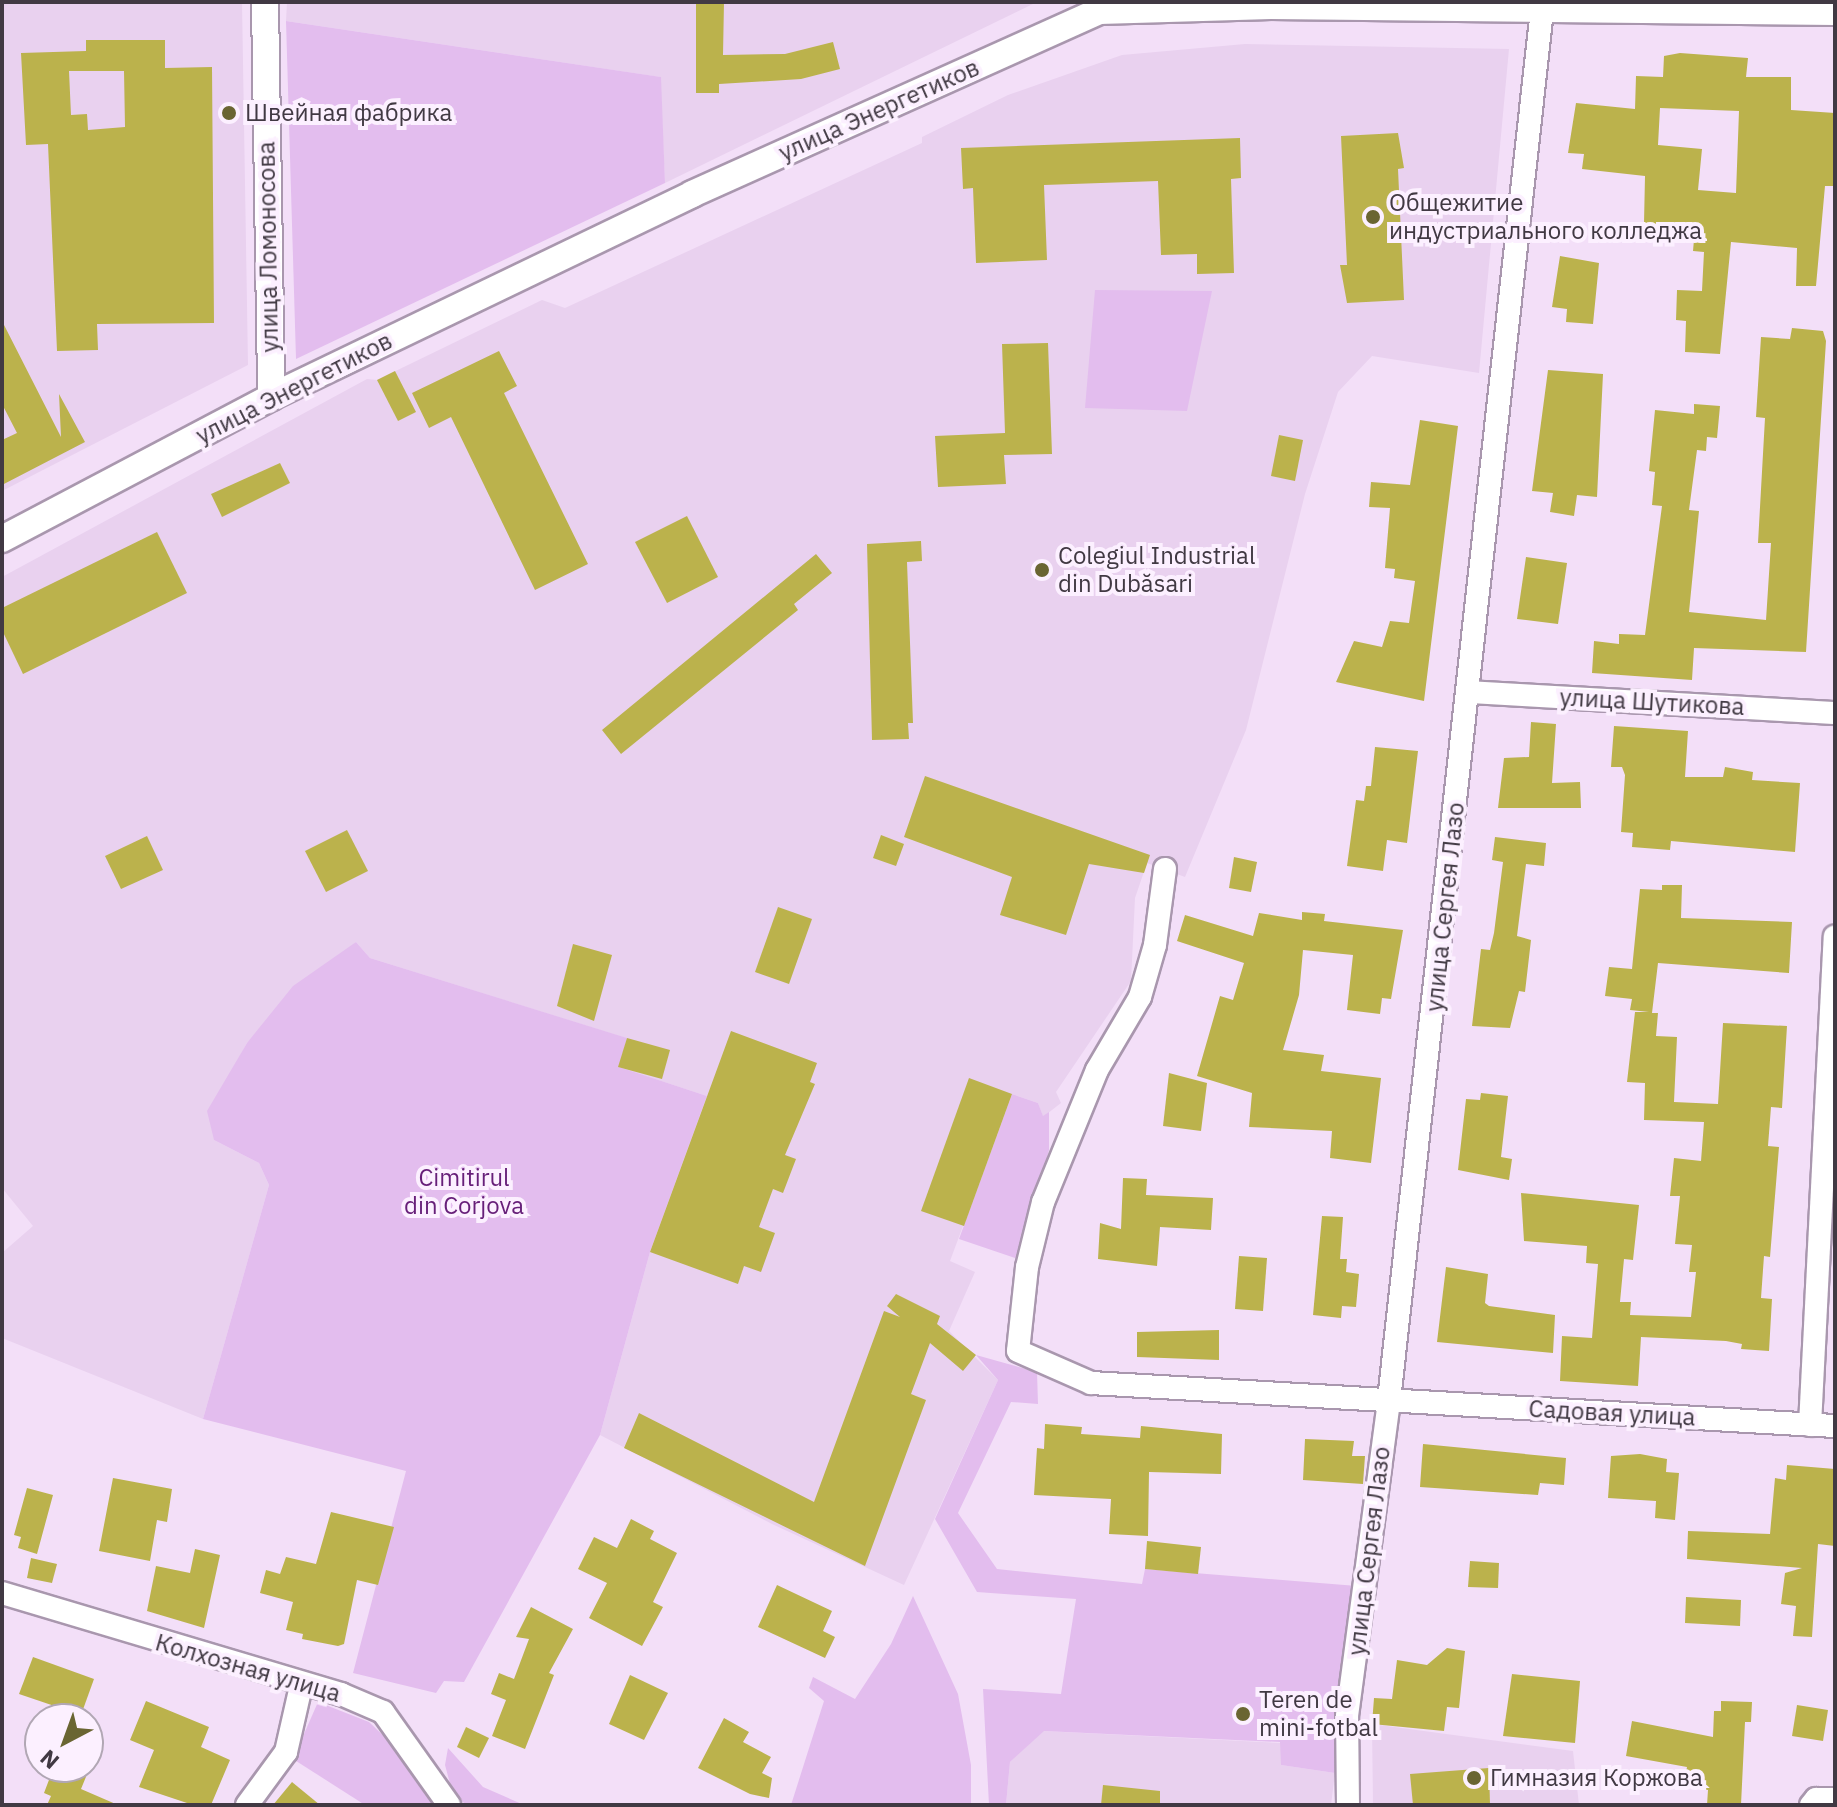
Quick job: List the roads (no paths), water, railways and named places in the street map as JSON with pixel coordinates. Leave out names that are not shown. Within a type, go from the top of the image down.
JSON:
[{"type":"street","name":"улица Ломоносова","points":[[265,2],[271,397]]},
{"type":"street","name":"улица Энергетиков","points":[[2,539],[271,397],[692,194],[1103,5],[1835,12]]},
{"type":"street","name":"улица Сергея Лазо","points":[[1348,1805],[1347,1716],[1389,1400],[1542,9]]},
{"type":"street","name":"улица Шутикова","points":[[1469,692],[1835,713]]},
{"type":"street","name":"Садовая улица","points":[[1165,869],[1155,945],[1140,997],[1097,1070],[1043,1202],[1027,1267],[1018,1351],[1091,1383],[1835,1426]]},
{"type":"street","points":[[1810,1425],[1835,937]]},
{"type":"street","name":"Колхозная улица","points":[[2,1593],[301,1686],[341,1694],[383,1712],[449,1805]]},
{"type":"street","points":[[247,1805],[286,1752],[301,1686]]},
{"type":"street","points":[[1811,1805],[1816,1799],[1835,1799]]},
{"type":"place","name":"Швейная фабрика","points":[[229,113]]},
{"type":"place","name":"Общежитие индустриального колледжа","points":[[1373,217]]},
{"type":"place","name":"Colegiul Industrial din Dubăsari","points":[[1042,570]]},
{"type":"place","name":"Teren de mini-fotbal","points":[[1243,1714]]},
{"type":"place","name":"Гимназия Коржова","points":[[1474,1778]]},
{"type":"park label","name":"Cimitirul din Corjova","points":[[464,1192]]}]
